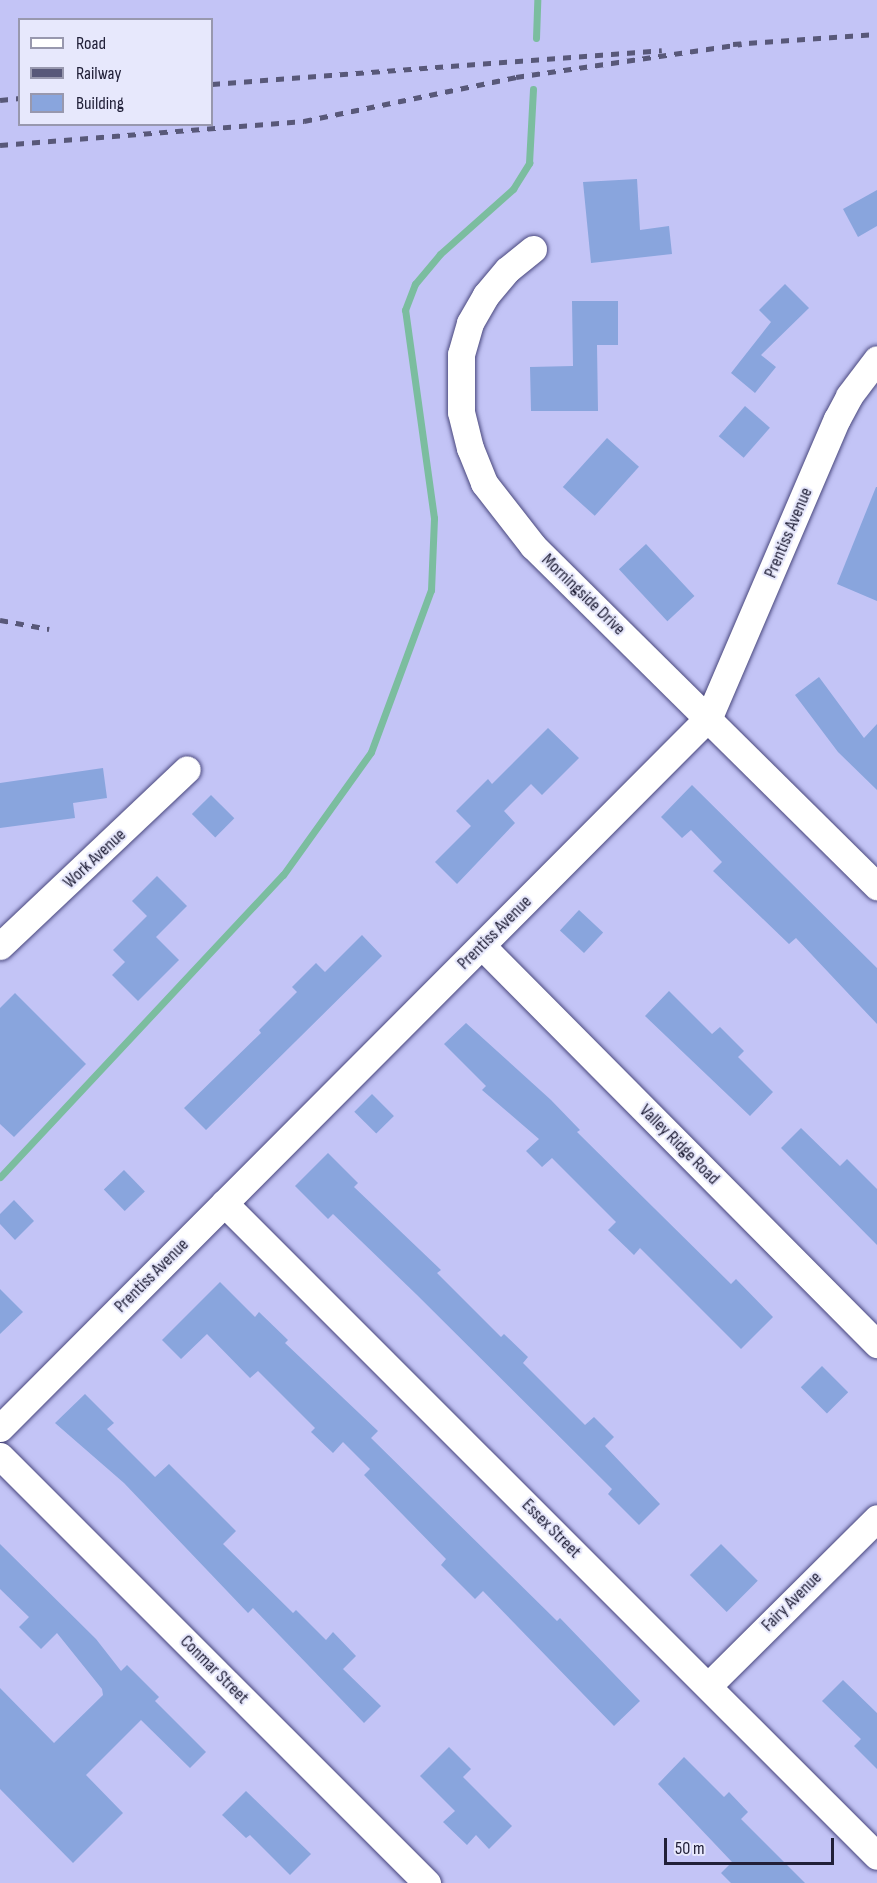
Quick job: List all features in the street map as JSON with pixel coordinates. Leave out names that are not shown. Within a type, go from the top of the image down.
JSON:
[{"type":"street","name":"Morningside Drive","points":[[533,249],[507,270],[486,295],[470,323],[461,354],[458,383],[470,448],[484,483],[533,546],[709,717],[877,886]]},
{"type":"street","name":"Prentiss Avenue","points":[[0,1428],[709,717],[837,418],[853,389],[877,359]]},
{"type":"street","name":"Work Avenue","points":[[0,946],[188,769]]},
{"type":"street","name":"Valley Ridge Road","points":[[482,946],[877,1344]]},
{"type":"street","name":"Essex Street","points":[[224,1203],[877,1856]]},
{"type":"street","name":"Conmar Street","points":[[0,1456],[427,1883]]},
{"type":"street","name":"Fairy Avenue","points":[[708,1686],[877,1518]]},
{"type":"building","points":[[637,179],[640,230],[669,226],[672,254],[591,263],[583,182]]},
{"type":"building","points":[[877,190],[877,226],[858,237],[843,209]]},
{"type":"building","points":[[785,284],[809,308],[761,355],[776,367],[755,393],[731,373],[771,322],[759,310]]},
{"type":"building","points":[[572,301],[618,301],[618,345],[597,345],[598,411],[531,411],[530,367],[573,366]]},
{"type":"building","points":[[745,406],[770,428],[744,458],[719,436]]},
{"type":"building","points":[[607,438],[639,467],[595,516],[563,487]]},
{"type":"building","points":[[877,487],[877,601],[837,584]]},
{"type":"building","points":[[646,544],[694,596],[667,621],[619,569]]},
{"type":"building","points":[[819,677],[864,738],[877,724],[877,790],[838,752],[795,695]]},
{"type":"building","points":[[548,728],[579,758],[542,795],[531,784],[504,811],[515,823],[457,884],[435,862],[471,826],[456,811],[488,779],[492,784]]},
{"type":"building","points":[[103,768],[107,798],[73,803],[75,818],[0,828],[0,783]]},
{"type":"building","points":[[692,785],[877,968],[877,1024],[796,938],[789,944],[713,871],[722,862],[691,830],[682,838],[661,817]]},
{"type":"building","points":[[211,795],[234,818],[215,837],[192,814]]},
{"type":"building","points":[[157,876],[187,906],[156,937],[179,960],[138,1001],[112,975],[125,962],[113,950],[147,916],[132,901]]},
{"type":"building","points":[[579,910],[603,933],[584,953],[560,930]]},
{"type":"building","points":[[362,935],[382,956],[206,1130],[184,1108],[261,1033],[259,1030],[297,992],[292,987],[316,963],[325,972]]},
{"type":"building","points":[[669,991],[712,1034],[720,1027],[744,1051],[738,1057],[773,1092],[750,1116],[645,1016]]},
{"type":"building","points":[[15,993],[86,1064],[14,1137],[0,1124],[0,1008]]},
{"type":"building","points":[[466,1023],[551,1100],[580,1130],[577,1132],[731,1284],[736,1279],[773,1317],[741,1349],[640,1248],[634,1255],[608,1230],[616,1222],[552,1158],[542,1167],[526,1151],[539,1139],[482,1090],[486,1086],[444,1044]]},
{"type":"building","points":[[372,1094],[394,1116],[376,1134],[354,1112]]},
{"type":"building","points":[[801,1128],[840,1166],[847,1159],[877,1189],[877,1245],[781,1148]]},
{"type":"building","points":[[328,1153],[358,1183],[354,1187],[441,1270],[437,1273],[501,1337],[504,1334],[528,1357],[523,1363],[585,1425],[594,1417],[614,1437],[605,1446],[660,1504],[639,1525],[608,1494],[612,1489],[416,1294],[333,1214],[328,1219],[295,1186]]},
{"type":"building","points":[[124,1170],[145,1192],[125,1211],[104,1189]]},
{"type":"building","points":[[14,1200],[34,1221],[15,1240],[0,1224],[0,1214]]},
{"type":"building","points":[[220,1282],[255,1317],[259,1312],[288,1340],[285,1343],[378,1431],[371,1438],[557,1621],[560,1618],[640,1701],[614,1726],[483,1591],[475,1599],[441,1565],[446,1559],[364,1475],[370,1469],[343,1442],[333,1453],[311,1432],[315,1428],[258,1371],[250,1378],[207,1334],[181,1359],[162,1340]]},
{"type":"building","points":[[0,1289],[23,1312],[0,1334]]},
{"type":"building","points":[[822,1366],[848,1392],[827,1413],[801,1387]]},
{"type":"building","points":[[85,1394],[114,1423],[107,1429],[155,1477],[169,1464],[236,1531],[223,1544],[293,1613],[296,1610],[326,1640],[333,1632],[356,1656],[343,1669],[381,1706],[364,1723],[253,1608],[248,1613],[124,1483],[55,1423]]},
{"type":"building","points":[[0,1544],[96,1639],[121,1671],[127,1665],[159,1697],[155,1701],[206,1752],[190,1768],[141,1720],[86,1775],[123,1813],[73,1863],[0,1789],[0,1688],[54,1743],[103,1695],[102,1689],[57,1633],[41,1649],[19,1627],[29,1617],[0,1589]]},
{"type":"building","points":[[721,1544],[758,1581],[727,1612],[690,1575]]},
{"type":"building","points":[[843,1680],[877,1713],[877,1769],[854,1746],[861,1739],[822,1701]]},
{"type":"building","points":[[449,1747],[471,1769],[463,1777],[512,1826],[489,1849],[476,1835],[467,1845],[443,1822],[455,1811],[420,1776]]},
{"type":"building","points":[[684,1757],[724,1797],[729,1792],[748,1812],[741,1819],[805,1883],[731,1883],[721,1873],[732,1862],[658,1784]]},
{"type":"building","points":[[246,1791],[311,1854],[290,1875],[250,1835],[246,1838],[222,1815]]},
{"type":"waterway","points":[[536,38],[537,0]]},
{"type":"waterway","points":[[0,1177],[283,875],[371,752],[431,590],[434,518],[405,310],[415,284],[440,254],[513,189],[529,163],[533,89]]},
{"type":"railway","points":[[733,44],[877,34]]},
{"type":"railway","points":[[0,145],[304,121],[516,77],[742,44]]},
{"type":"railway","points":[[213,84],[662,50]]},
{"type":"railway","points":[[0,100],[18,98]]},
{"type":"railway","points":[[0,620],[49,629]]}]
